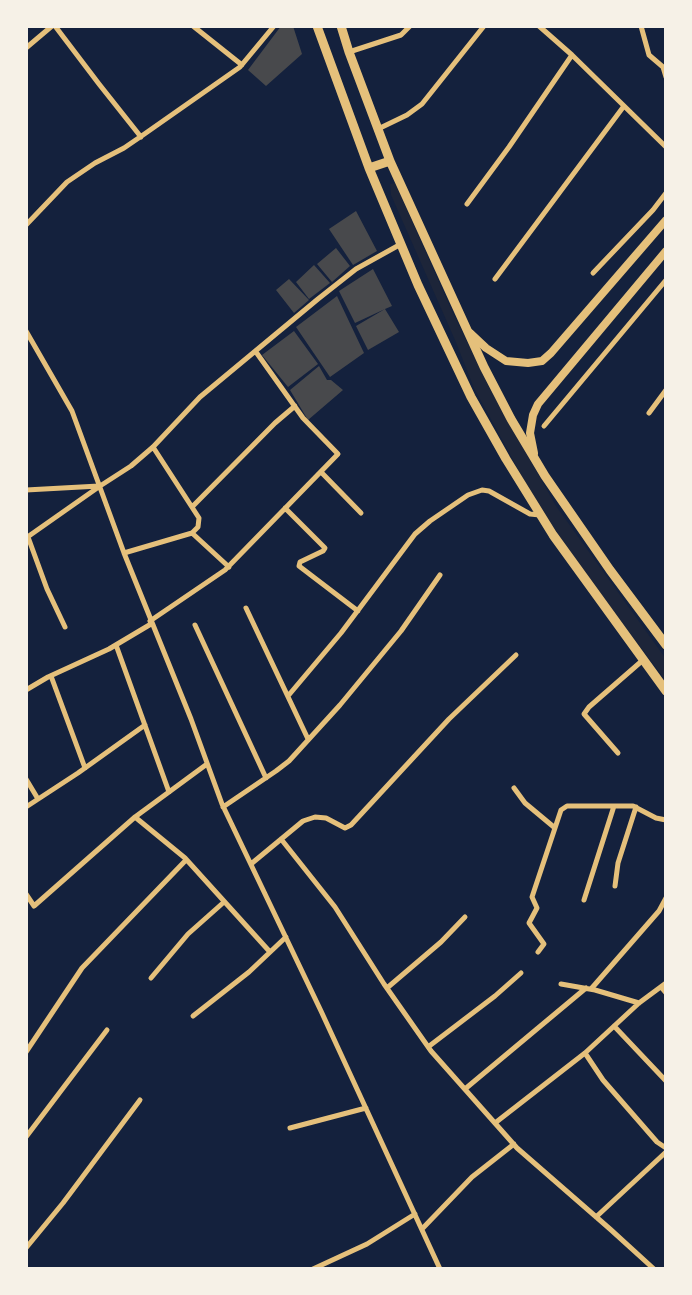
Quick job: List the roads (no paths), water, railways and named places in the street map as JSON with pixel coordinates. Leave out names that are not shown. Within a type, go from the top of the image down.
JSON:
[{"type":"highway","points":[[317,26],[369,168],[418,285],[471,397],[540,515],[593,593],[666,691]]},
{"type":"highway","points":[[341,26],[390,161],[466,330],[511,419],[536,460],[610,570],[666,645]]},
{"type":"highway","points":[[369,168],[390,161]]},
{"type":"main road","points":[[466,330],[486,348],[506,361],[528,363],[542,361],[666,220]]},
{"type":"main road","points":[[536,460],[530,433],[533,416],[538,404],[666,251]]},
{"type":"street","points":[[26,48],[54,26],[141,136]]},
{"type":"street","points":[[192,26],[242,65]]},
{"type":"street","points":[[26,226],[68,182],[95,163],[141,136],[242,65],[274,26]]},
{"type":"street","points":[[349,52],[401,35],[410,26]]},
{"type":"street","points":[[378,129],[407,115],[422,104],[484,26]]},
{"type":"street","points":[[539,26],[572,55],[666,147]]},
{"type":"street","points":[[641,26],[649,55],[663,68],[666,77]]},
{"type":"street","points":[[467,204],[572,55]]},
{"type":"street","points":[[495,279],[624,106]]},
{"type":"street","points":[[593,273],[653,210],[666,193]]},
{"type":"street","points":[[65,627],[46,589],[27,537],[131,466],[153,447],[200,397],[356,269],[401,243]]},
{"type":"street","points":[[544,426],[666,280]]},
{"type":"street","points":[[26,331],[72,411],[124,553],[191,719],[223,807],[286,937],[440,1269]]},
{"type":"street","points":[[26,690],[116,645],[229,567],[338,454],[303,418],[256,352]]},
{"type":"street","points":[[649,413],[666,390]]},
{"type":"street","points":[[192,507],[294,406]]},
{"type":"street","points":[[124,553],[192,533],[199,523],[199,518],[153,447]]},
{"type":"street","points":[[321,472],[361,513]]},
{"type":"street","points":[[26,490],[100,486]]},
{"type":"street","points":[[288,696],[358,611],[415,534],[430,521],[468,495],[482,490],[489,491],[530,514],[540,515]]},
{"type":"street","points":[[285,508],[325,548],[323,551],[300,562],[299,566],[358,611]]},
{"type":"street","points":[[192,533],[229,567]]},
{"type":"street","points":[[223,807],[288,761],[340,705],[401,631],[440,575]]},
{"type":"street","points":[[246,608],[308,739]]},
{"type":"street","points":[[196,625],[266,778]]},
{"type":"street","points":[[116,645],[169,792]]},
{"type":"street","points":[[251,864],[303,821],[315,817],[326,818],[345,828],[351,825],[449,719],[516,655]]},
{"type":"street","points":[[618,753],[584,714],[589,707],[643,660]]},
{"type":"street","points":[[51,676],[86,768]]},
{"type":"street","points":[[26,807],[86,768],[145,725]]},
{"type":"street","points":[[26,894],[34,906],[135,817],[207,764]]},
{"type":"street","points":[[26,779],[38,799]]},
{"type":"street","points":[[514,788],[525,803],[555,828]]},
{"type":"street","points":[[538,952],[544,944],[529,923],[537,908],[532,897],[561,810],[567,806],[636,807],[656,818],[666,820]]},
{"type":"street","points":[[584,900],[614,806]]},
{"type":"street","points":[[615,886],[618,863],[636,807]]},
{"type":"street","points":[[135,817],[186,860],[270,952]]},
{"type":"street","points":[[281,839],[335,907],[387,988],[428,1047],[514,1144],[654,1269]]},
{"type":"street","points":[[26,1052],[82,968],[186,860]]},
{"type":"street","points":[[465,1089],[588,989],[659,911],[666,898]]},
{"type":"street","points":[[151,978],[188,934],[224,902]]},
{"type":"street","points":[[387,988],[441,942],[465,917]]},
{"type":"street","points":[[193,1016],[249,972],[286,937]]},
{"type":"street","points":[[428,1047],[495,996],[521,973]]},
{"type":"street","points":[[561,984],[588,989],[639,1003]]},
{"type":"street","points":[[495,1123],[585,1053],[639,1003],[663,985],[666,994]]},
{"type":"street","points":[[614,1026],[666,1081]]},
{"type":"street","points":[[26,1137],[107,1030]]},
{"type":"street","points":[[585,1053],[603,1080],[657,1142],[666,1148]]},
{"type":"street","points":[[26,1248],[63,1203],[140,1100]]},
{"type":"street","points":[[290,1128],[366,1108]]},
{"type":"street","points":[[422,1229],[472,1177],[514,1144]]},
{"type":"street","points":[[596,1217],[666,1152]]},
{"type":"street","points":[[313,1269],[367,1244],[415,1214]]}]
